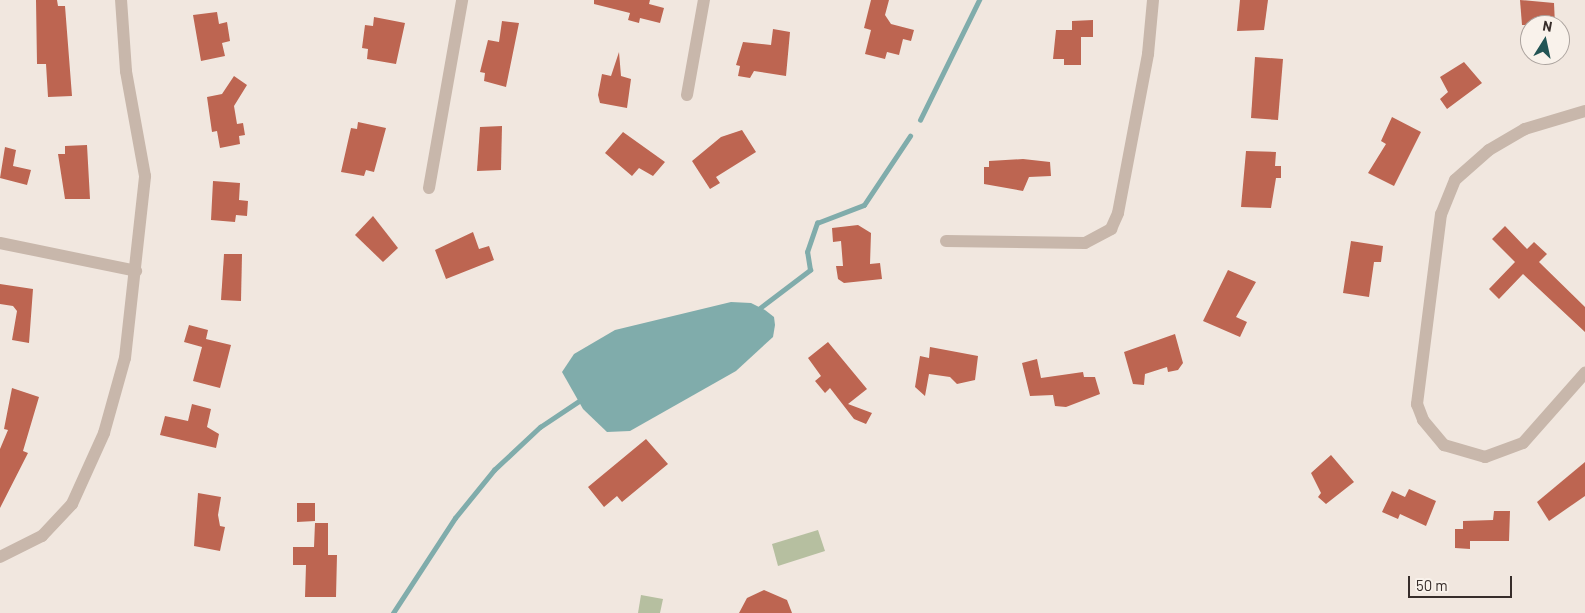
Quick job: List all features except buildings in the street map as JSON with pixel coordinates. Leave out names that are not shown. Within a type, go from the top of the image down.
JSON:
[{"type":"street","points":[[0,557],[28,546],[59,521],[90,471],[116,396],[136,271],[145,176],[126,71],[121,0]]},
{"type":"street","points":[[429,188],[462,0]]},
{"type":"street","points":[[687,95],[704,0]]},
{"type":"street","points":[[946,242],[1085,243],[1111,229],[1118,213],[1148,54],[1153,0]]},
{"type":"street","points":[[1585,111],[1525,129],[1489,150],[1455,180],[1441,214],[1417,404],[1423,420],[1444,445],[1485,457],[1523,443],[1585,373]]},
{"type":"street","points":[[0,243],[136,271]]},
{"type":"green space","points":[[818,530],[825,551],[778,566],[772,544]]},
{"type":"green space","points":[[641,595],[663,599],[660,613],[638,613]]},
{"type":"water","points":[[731,302],[751,303],[774,317],[773,337],[736,371],[630,431],[607,432],[583,409],[562,372],[574,354],[615,330]]},
{"type":"waterway","points":[[920,120],[979,0]]},
{"type":"waterway","points":[[760,308],[810,270],[807,252],[817,223],[864,205],[910,136]]},
{"type":"waterway","points":[[393,613],[455,518],[494,470],[540,427],[579,401]]}]
